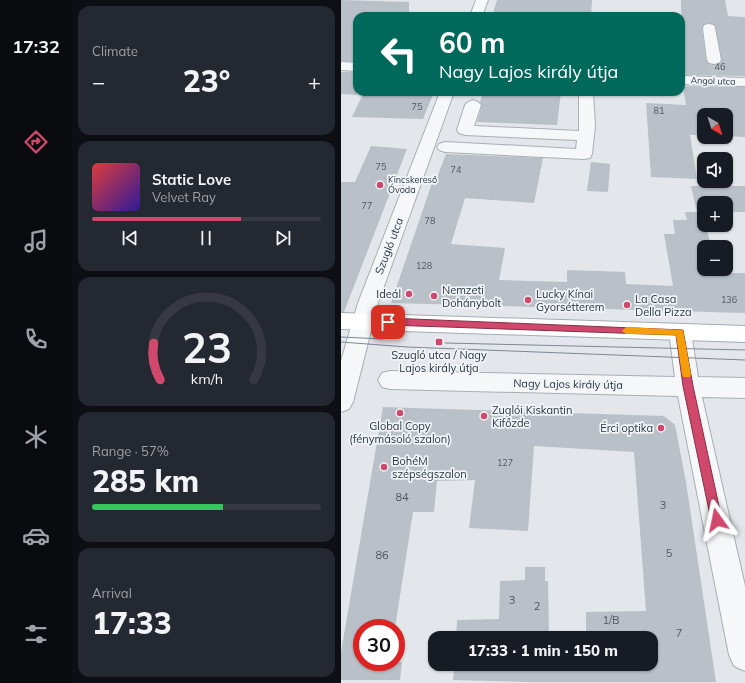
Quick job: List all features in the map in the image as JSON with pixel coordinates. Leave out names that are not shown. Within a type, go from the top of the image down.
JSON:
[{"type":"main road","points":[[351,321],[745,334]]},
{"type":"street","points":[[478,12],[482,0]]},
{"type":"street","points":[[709,28],[716,72]]},
{"type":"street","points":[[341,66],[353,66]]},
{"type":"street","name":"Angol utca","points":[[685,79],[716,72],[745,82]]},
{"type":"street","name":"Szugló utca","points":[[341,402],[351,321],[445,96]]},
{"type":"street","points":[[445,147],[584,154],[587,126],[586,96]]},
{"type":"street","points":[[473,105],[465,130],[586,136]]},
{"type":"street","points":[[680,332],[688,386],[745,655]]},
{"type":"street","name":"Nagy Lajos király útja","points":[[390,380],[745,388]]},
{"type":"building","points":[[341,0],[409,2],[409,12],[353,12],[353,62],[341,61]]},
{"type":"building","points":[[497,0],[592,0],[591,12],[493,12]]},
{"type":"building","points":[[681,0],[725,0],[728,16],[745,17],[745,76],[685,75],[685,12],[681,12]],"holes":[[[709,23],[715,25],[722,60],[720,64],[714,65],[709,64],[706,60],[702,28],[704,24]]]},
{"type":"building","points":[[341,72],[353,72],[353,95],[341,94]]},
{"type":"building","points":[[685,86],[745,87],[745,137],[733,136],[733,108],[697,108],[697,135],[690,135],[697,179],[651,177],[646,103],[686,105]]},
{"type":"building","points":[[362,96],[432,96],[423,119],[352,117]]},
{"type":"building","points":[[482,96],[561,96],[557,125],[477,122],[482,105],[480,102]]},
{"type":"building","points":[[371,146],[407,149],[344,312],[341,312],[341,182],[355,182]]},
{"type":"building","points":[[446,154],[543,158],[534,203],[465,198],[451,244],[505,248],[499,280],[567,282],[567,270],[625,272],[626,284],[673,286],[664,234],[675,234],[673,220],[687,220],[685,212],[697,212],[697,232],[708,232],[709,240],[697,240],[697,276],[733,276],[733,273],[745,273],[745,313],[391,303],[433,180],[436,180]]},
{"type":"building","points":[[591,162],[610,164],[608,192],[587,191]]},
{"type":"building","points":[[691,186],[697,186],[697,188],[733,188],[733,186],[745,186],[745,212],[733,212],[733,196],[697,196],[697,212]]},
{"type":"building","points":[[383,407],[664,416],[675,425],[686,482],[716,682],[525,682],[453,680],[454,671],[658,671],[658,631],[586,631],[586,612],[646,611],[634,452],[534,446],[528,531],[469,528],[475,480],[437,481],[434,512],[413,512],[396,619],[353,619],[353,671],[401,671],[400,680],[341,680],[341,652]]},
{"type":"building","points":[[525,567],[545,567],[545,581],[548,581],[549,631],[456,631],[457,620],[499,619],[500,581],[525,580]]},
{"type":"tunnel","points":[[714,60],[717,73]]},
{"type":"tram line","points":[[341,337],[383,339]]},
{"type":"tram line","points":[[341,342],[407,347],[745,360]]},
{"type":"tram line","points":[[445,343],[745,350]]},
{"type":"slow traffic","points":[[626,331],[680,332],[687,374]]},
{"type":"place","name":"Kincskereső Óvoda","points":[[380,185]]},
{"type":"place","name":"Ideál","points":[[409,294]]},
{"type":"place","name":"Nemzeti Dohánybolt","points":[[434,296]]},
{"type":"place","name":"Lucky Kínai Gyorsétterem","points":[[528,300]]},
{"type":"place","name":"La Casa Della Pizza","points":[[627,305]]},
{"type":"place","name":"Szugló utca / Nagy Lajos király útja","points":[[439,342]]},
{"type":"place","name":"Global Copy (fénymásoló szalon)","points":[[400,413]]},
{"type":"place","name":"Zuglói Kiskantin Kifőzde","points":[[484,416]]},
{"type":"place","name":"Érci optika","points":[[661,428]]},
{"type":"place","name":"BohéM szépségszalon","points":[[384,467]]},
{"type":"route","points":[[388,322],[680,332],[688,386],[717,520]]}]
